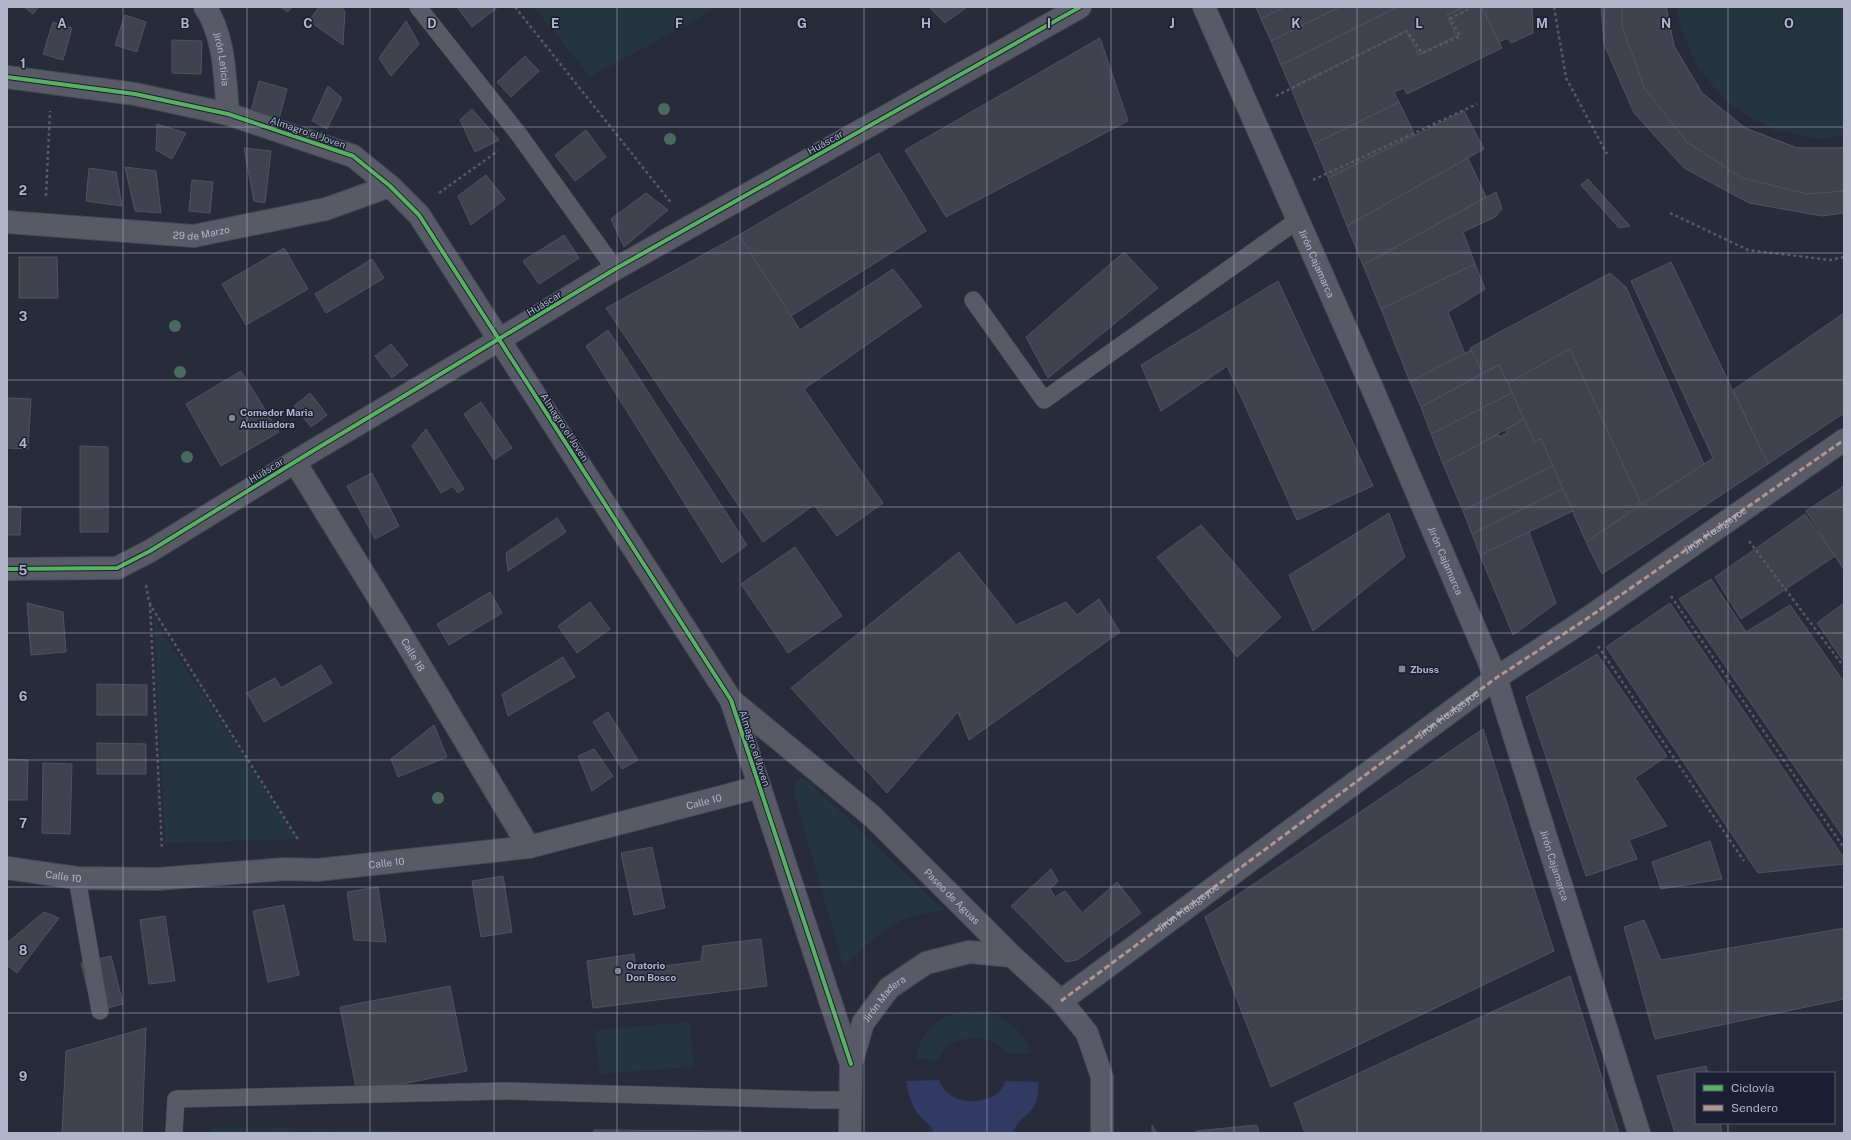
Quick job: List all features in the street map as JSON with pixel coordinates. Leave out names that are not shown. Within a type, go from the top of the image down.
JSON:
[{"type":"street","name":"Jirón Leticia","points":[[206,7],[213,18],[223,60],[228,114]]},
{"type":"street","name":"Huáscar","points":[[7,570],[117,568],[141,556],[615,269],[1080,7]]},
{"type":"street","name":"Jirón Cajamarca","points":[[1204,7],[1373,390],[1496,678],[1639,1133]]},
{"type":"street","name":"Almagro el Joven","points":[[7,78],[135,94],[228,114],[353,156],[390,186],[419,215],[731,700],[851,1064]]},
{"type":"street","name":"29 de Marzo","points":[[7,222],[194,236],[326,209],[390,186]]},
{"type":"street","name":"Jirón Hualgayoc","points":[[1061,1001],[1496,678],[1582,622],[1844,440]]},
{"type":"street","name":"Calle 18","points":[[295,462],[529,847]]},
{"type":"street","name":"Paseo de Aguas","points":[[731,700],[872,816],[1012,956],[1061,1001],[1087,1034],[1102,1077],[1102,1133]]},
{"type":"street","name":"Calle 10","points":[[7,868],[77,878],[163,879],[285,869],[317,870],[529,847],[760,787]]},
{"type":"street","name":"Jirón Madera","points":[[850,1133],[851,1064],[863,1023],[889,988],[926,963],[969,952],[1012,956]]},
{"type":"lane","points":[[418,7],[520,136],[615,269]]},
{"type":"lane","points":[[973,300],[1044,400],[1298,220]]},
{"type":"lane","points":[[77,878],[100,1011]]},
{"type":"lane","points":[[174,1133],[176,1099],[506,1091],[850,1100]]},
{"type":"path","points":[[515,7],[690,227]]},
{"type":"path","points":[[1248,107],[1287,91],[1407,31],[1422,53],[1460,36],[1450,19],[1472,7]]},
{"type":"path","points":[[1554,7],[1566,78],[1607,154]]},
{"type":"path","points":[[44,224],[51,83]]},
{"type":"path","points":[[1285,190],[1322,176],[1478,104]]},
{"type":"path","points":[[414,210],[520,136]]},
{"type":"path","points":[[1670,213],[1748,250],[1830,260],[1844,258]]},
{"type":"path","points":[[1732,518],[1844,667]]},
{"type":"path","points":[[141,556],[150,602],[163,879]]},
{"type":"path","points":[[1655,572],[1844,848]]},
{"type":"path","points":[[150,602],[317,870]]},
{"type":"path","points":[[1582,622],[1744,861]]},
{"type":"shaded area","points":[[534,7],[719,7],[590,77]]},
{"type":"shaded area","points":[[1677,7],[1844,7],[1844,136],[1821,139],[1773,130],[1731,106],[1698,69],[1679,24]]},
{"type":"shaded area","points":[[154,620],[297,839],[165,843]]},
{"type":"shaded area","points":[[798,779],[804,779],[810,783],[944,910],[913,916],[893,925],[867,945],[844,968],[794,795],[795,783]]},
{"type":"shaded area","points":[[976,1010],[996,1016],[1011,1023],[1022,1035],[1032,1053],[1006,1053],[994,1042],[986,1039],[969,1038],[946,1047],[938,1061],[915,1058],[923,1037],[936,1023],[954,1014]]},
{"type":"shaded area","points":[[690,1022],[694,1067],[599,1074],[595,1030]]},
{"type":"shaded area","points":[[213,1127],[397,1130],[397,1133],[213,1133]]},
{"type":"water","points":[[939,1080],[943,1088],[949,1094],[965,1101],[983,1100],[992,1097],[999,1092],[1006,1081],[1038,1082],[1038,1094],[1033,1108],[1017,1125],[1013,1133],[934,1133],[930,1126],[914,1109],[906,1081]]},
{"type":"building","points":[[24,7],[38,7],[33,14]]},
{"type":"building","points":[[280,7],[292,7],[288,12]]},
{"type":"building","points":[[319,7],[340,7],[345,11],[343,45],[309,21]]},
{"type":"building","points":[[457,7],[498,7],[472,27]]},
{"type":"building","points":[[929,7],[967,7],[945,23]]},
{"type":"building","points":[[1256,7],[1284,7],[1261,19]]},
{"type":"building","points":[[1284,7],[1340,7],[1271,41],[1261,19]]},
{"type":"building","points":[[1340,7],[1397,7],[1281,65],[1271,41]]},
{"type":"building","points":[[1397,7],[1464,7],[1447,15],[1456,36],[1419,55],[1406,31],[1291,88],[1281,65]]},
{"type":"building","points":[[1464,7],[1482,7],[1502,48],[1407,94],[1404,88],[1394,92],[1399,102],[1314,144],[1291,88],[1406,31],[1419,55],[1456,36],[1447,15]]},
{"type":"building","points":[[1482,7],[1532,7],[1533,33],[1511,43],[1508,38],[1499,42]]},
{"type":"building","points":[[1601,7],[1666,7],[1674,46],[1702,93],[1745,128],[1797,148],[1844,148],[1844,213],[1822,216],[1749,203],[1684,168],[1634,113],[1604,44]]},
{"type":"building","points":[[1622,7],[1666,7],[1674,46],[1702,93],[1745,128],[1797,148],[1844,148],[1844,191],[1807,194],[1742,178],[1687,142],[1645,89],[1622,26]]},
{"type":"building","points":[[125,15],[146,22],[137,52],[115,45]]},
{"type":"building","points":[[406,21],[419,44],[391,76],[379,58]]},
{"type":"building","points":[[53,22],[72,28],[63,60],[43,54]]},
{"type":"building","points":[[1100,38],[1128,121],[946,217],[905,150]]},
{"type":"building","points":[[172,40],[202,41],[201,74],[172,73]]},
{"type":"building","points":[[525,56],[539,71],[511,97],[497,82]]},
{"type":"building","points":[[259,81],[287,89],[279,119],[251,111]]},
{"type":"building","points":[[328,86],[342,98],[327,129],[312,121]]},
{"type":"building","points":[[1399,102],[1415,135],[1328,178],[1314,144]]},
{"type":"building","points":[[472,109],[499,140],[475,152],[460,120]]},
{"type":"building","points":[[1464,111],[1484,149],[1347,226],[1328,178]]},
{"type":"building","points":[[157,124],[186,133],[172,159],[156,150]]},
{"type":"building","points":[[586,130],[606,157],[575,181],[555,155]]},
{"type":"building","points":[[244,148],[271,151],[265,203],[254,201]]},
{"type":"building","points":[[879,153],[926,231],[791,316],[739,235]]},
{"type":"building","points":[[1468,158],[1486,197],[1363,265],[1347,226]]},
{"type":"building","points":[[125,167],[156,171],[161,213],[135,211]]},
{"type":"building","points":[[89,168],[116,172],[122,206],[86,201]]},
{"type":"building","points":[[486,175],[505,199],[471,225],[458,196]]},
{"type":"building","points":[[1588,179],[1630,226],[1619,228],[1581,185]]},
{"type":"building","points":[[192,180],[213,182],[210,213],[189,211]]},
{"type":"building","points":[[1496,192],[1502,209],[1495,217],[1463,232],[1475,264],[1381,309],[1363,265]]},
{"type":"building","points":[[646,193],[668,210],[624,247],[611,219]]},
{"type":"building","points":[[564,235],[579,258],[539,284],[523,261]]},
{"type":"building","points":[[739,235],[800,330],[893,269],[922,306],[804,389],[883,503],[837,536],[814,505],[763,542],[606,308]]},
{"type":"building","points":[[284,248],[308,289],[246,325],[222,284]]},
{"type":"building","points":[[1124,252],[1158,288],[1048,378],[1026,337]]},
{"type":"building","points":[[19,257],[57,257],[58,298],[19,298]]},
{"type":"building","points":[[372,259],[384,278],[326,313],[315,294]]},
{"type":"building","points":[[1671,262],[1768,464],[1602,574],[1586,542],[1713,458],[1631,281]]},
{"type":"building","points":[[1475,264],[1485,289],[1448,312],[1465,354],[1410,382],[1381,309]]},
{"type":"building","points":[[1610,273],[1626,287],[1704,464],[1641,504],[1570,349],[1508,383],[1499,365],[1483,373],[1470,348]]},
{"type":"building","points":[[1278,281],[1373,486],[1297,520],[1227,366],[1161,411],[1141,365]]},
{"type":"building","points":[[1844,313],[1844,413],[1768,464],[1733,390]]},
{"type":"building","points":[[608,330],[747,545],[722,563],[586,346]]},
{"type":"building","points":[[391,344],[408,365],[392,378],[375,356]]},
{"type":"building","points":[[1570,349],[1641,504],[1586,542],[1541,439],[1534,442],[1508,383]]},
{"type":"building","points":[[1471,350],[1483,373],[1421,407],[1410,382]]},
{"type":"building","points":[[1499,365],[1512,393],[1431,434],[1421,407]]},
{"type":"building","name":"Comedor Maria Auxiliadora","points":[[241,371],[279,432],[221,466],[186,404]]},
{"type":"building","points":[[310,393],[327,415],[311,427],[294,406]]},
{"type":"building","points":[[1512,393],[1524,419],[1443,464],[1431,434]]},
{"type":"building","points":[[7,398],[31,399],[28,449],[7,448]]},
{"type":"building","points":[[481,402],[512,448],[494,460],[464,414]]},
{"type":"building","points":[[1524,419],[1534,442],[1541,439],[1553,466],[1463,511],[1443,464],[1498,434],[1499,437],[1507,433],[1505,430]]},
{"type":"building","points":[[426,429],[464,489],[458,493],[453,486],[441,493],[412,446]]},
{"type":"building","points":[[80,446],[108,447],[108,532],[80,532]]},
{"type":"building","points":[[1553,466],[1563,489],[1472,534],[1463,511]]},
{"type":"building","points":[[372,473],[399,526],[375,539],[347,486]]},
{"type":"building","points":[[1844,486],[1844,570],[1806,511]]},
{"type":"building","points":[[1563,489],[1573,511],[1480,555],[1472,534]]},
{"type":"building","points":[[7,506],[21,507],[20,535],[7,535]]},
{"type":"building","points":[[1389,513],[1405,557],[1313,631],[1289,575]]},
{"type":"building","points":[[1805,514],[1835,556],[1741,619],[1715,577]]},
{"type":"building","points":[[557,518],[566,532],[508,571],[506,553]]},
{"type":"building","points":[[1201,525],[1281,617],[1237,657],[1157,557]]},
{"type":"building","points":[[1529,532],[1556,603],[1513,635],[1480,555]]},
{"type":"building","points":[[795,547],[842,616],[788,653],[741,584]]},
{"type":"building","points":[[959,552],[1016,625],[1066,602],[1077,615],[1099,599],[1120,632],[969,740],[958,712],[887,793],[791,688]]},
{"type":"building","points":[[1711,579],[1746,632],[1790,605],[1844,682],[1844,838],[1679,599]]},
{"type":"building","points":[[490,592],[502,613],[449,645],[437,624]]},
{"type":"building","points":[[590,602],[610,629],[577,653],[558,626]]},
{"type":"building","points":[[27,603],[63,612],[66,652],[31,655]]},
{"type":"building","points":[[1670,603],[1844,858],[1844,864],[1758,873],[1606,647]]},
{"type":"building","points":[[1844,603],[1844,662],[1817,623]]},
{"type":"building","points":[[1597,654],[1667,756],[1635,778],[1667,826],[1629,840],[1637,859],[1586,876],[1526,697]]},
{"type":"building","points":[[563,657],[575,677],[508,716],[502,694]]},
{"type":"building","points":[[321,665],[332,683],[264,722],[247,693],[275,678],[281,688]]},
{"type":"building","points":[[97,684],[147,685],[147,715],[97,715]]},
{"type":"building","points":[[608,712],[638,760],[622,769],[593,722]]},
{"type":"building","points":[[434,725],[447,757],[398,777],[391,759]]},
{"type":"building","points":[[1483,729],[1554,951],[1271,1087],[1205,917]]},
{"type":"building","points":[[97,743],[146,744],[146,774],[97,774]]},
{"type":"building","points":[[594,749],[613,776],[592,791],[578,756]]},
{"type":"building","points":[[7,759],[28,760],[27,800],[7,800]]},
{"type":"building","points":[[43,763],[72,764],[70,834],[42,833]]},
{"type":"building","points":[[1710,841],[1722,879],[1661,889],[1652,862]]},
{"type":"building","points":[[652,847],[665,908],[634,915],[621,853]]},
{"type":"building","points":[[1051,869],[1058,881],[1050,889],[1055,897],[1065,891],[1082,913],[1117,882],[1141,913],[1077,960],[1066,962],[1011,906]]},
{"type":"building","points":[[503,876],[512,932],[481,937],[472,881]]},
{"type":"building","points":[[378,887],[386,942],[354,940],[347,892]]},
{"type":"building","points":[[284,905],[299,975],[268,982],[253,911]]},
{"type":"building","points":[[44,912],[59,918],[17,973],[7,965],[7,943]]},
{"type":"building","points":[[165,916],[175,981],[149,984],[140,920]]},
{"type":"building","points":[[1644,920],[1661,960],[1844,928],[1844,999],[1655,1039],[1624,927]]},
{"type":"building","points":[[761,939],[767,986],[593,1008],[587,961],[634,954],[636,970],[701,961],[703,946]]},
{"type":"building","points":[[111,956],[123,1004],[93,1012],[81,963]]},
{"type":"building","points":[[1570,976],[1619,1133],[1305,1133],[1294,1103]]},
{"type":"building","points":[[450,986],[467,1071],[357,1093],[340,1007]]},
{"type":"building","points":[[146,1028],[142,1133],[62,1133],[66,1051]]},
{"type":"building","points":[[1706,1066],[1708,1072],[1695,1072],[1695,1124],[1720,1124],[1722,1133],[1675,1133],[1657,1076]]},
{"type":"building","points":[[1152,1125],[1157,1133],[1152,1133]]},
{"type":"building","points":[[1257,1125],[1259,1133],[1196,1133],[1196,1131]]},
{"type":"building","points":[[594,1130],[741,1131],[741,1133],[594,1133]]},
{"type":"marked path","points":[[1061,1001],[1496,678],[1582,622],[1844,440]]},
{"type":"cycle path","points":[[7,569],[117,568],[150,551],[615,269],[1080,7]]},
{"type":"cycle path","points":[[7,77],[135,94],[228,114],[353,156],[390,186],[419,215],[731,700],[851,1064]]},
{"type":"place","name":"Comedor Maria Auxiliadora","points":[[232,418]]},
{"type":"place","name":"Zbuss","points":[[1402,669]]},
{"type":"place","name":"Oratorio Don Bosco","points":[[618,971]]}]
